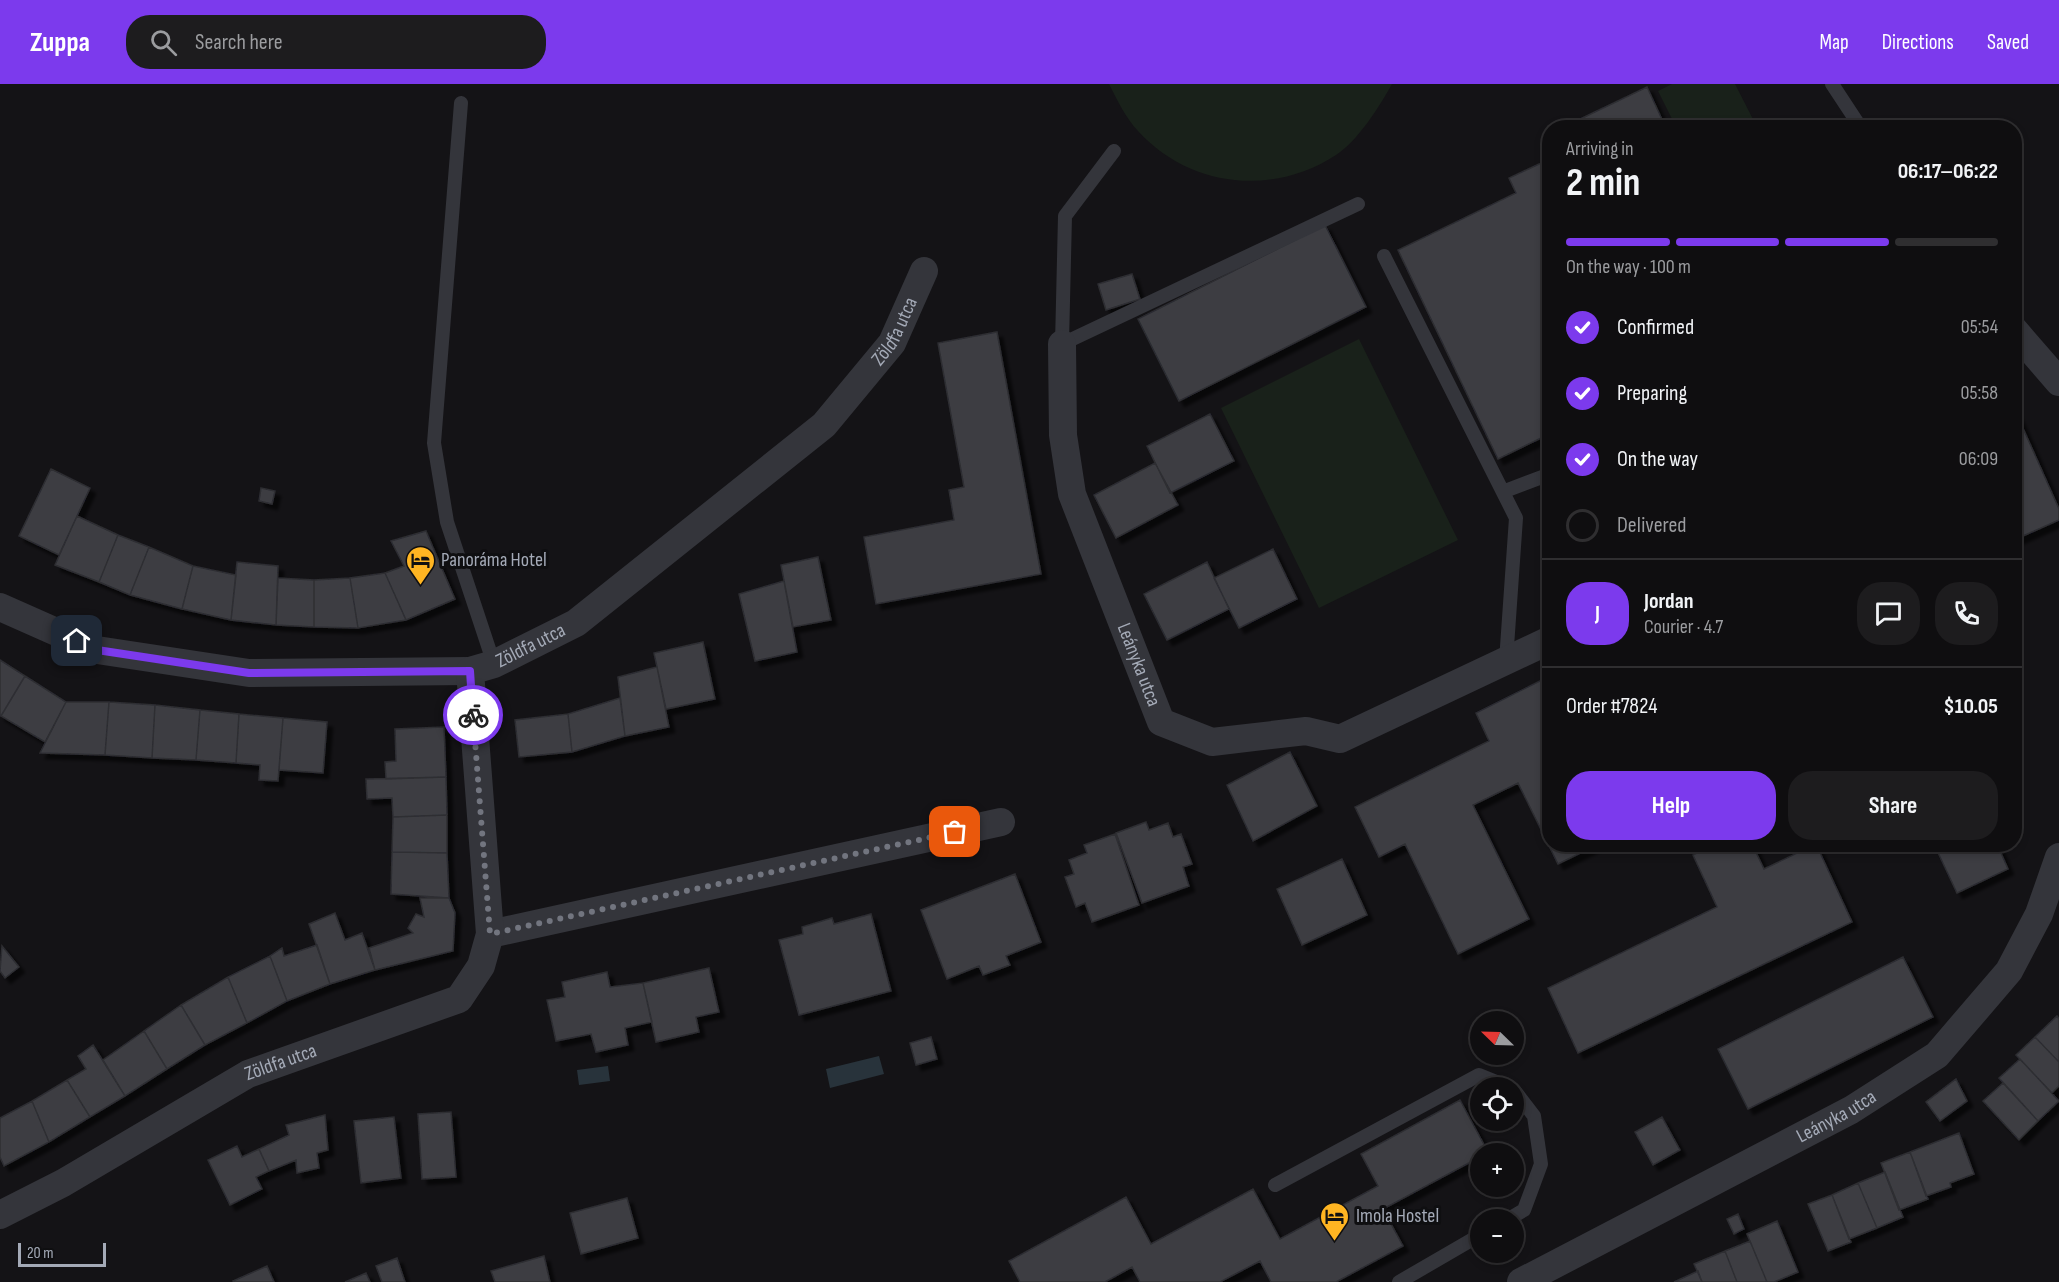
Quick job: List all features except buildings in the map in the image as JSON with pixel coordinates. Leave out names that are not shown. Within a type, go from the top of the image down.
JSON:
[{"type":"street","name":"Zöldfa utca","points":[[0,1215],[63,1183],[248,1074],[459,999],[481,966],[490,934],[482,667],[576,623],[824,425],[892,343],[924,271]]},
{"type":"street","points":[[2022,339],[2059,382]]},
{"type":"street","name":"Leányka utca","points":[[1062,344],[1063,435],[1072,494],[1161,722],[1212,742],[1306,731],[1340,739],[1542,644]]},
{"type":"street","points":[[0,607],[97,650],[249,673],[482,667]]},
{"type":"street","points":[[490,934],[1002,822]]},
{"type":"street","name":"Leányka utca","points":[[1521,1282],[1851,1110],[1937,1055],[2009,971],[2039,914],[2059,857]]},
{"type":"lane","points":[[1832,84],[1856,120]]},
{"type":"lane","points":[[461,103],[434,443],[447,522],[482,667]]},
{"type":"lane","points":[[1114,151],[1065,216],[1062,344],[1358,204]]},
{"type":"lane","points":[[1384,256],[1505,491],[1516,518],[1506,661]]},
{"type":"lane","points":[[1505,491],[1542,477]]},
{"type":"lane","points":[[1275,1185],[1470,1080]]},
{"type":"lane","points":[[1524,1104],[1534,1116],[1541,1164],[1524,1210]]},
{"type":"lane","points":[[1399,1282],[1470,1241]]},
{"type":"shaded area","points":[[1109,84],[1392,84],[1360,133],[1336,155],[1311,168],[1285,177],[1259,181],[1232,180],[1206,174],[1181,164],[1159,150],[1134,126]]},
{"type":"shaded area","points":[[1672,84],[1735,84],[1753,120],[1672,120],[1658,91]]},
{"type":"shaded area","points":[[1359,339],[1458,540],[1319,608],[1221,408]]},
{"type":"shaded area","points":[[879,1056],[884,1074],[830,1088],[826,1069]]},
{"type":"shaded area","points":[[608,1066],[610,1081],[579,1085],[577,1070]]},
{"type":"way so far","points":[[473,715],[490,934],[955,832]]},
{"type":"place","name":"Panoráma Hotel","points":[[420,586]]},
{"type":"place","name":"Imola Hostel","points":[[1335,1242]]},
{"type":"route","points":[[77,641],[97,650],[249,673],[470,671],[473,715]]}]
